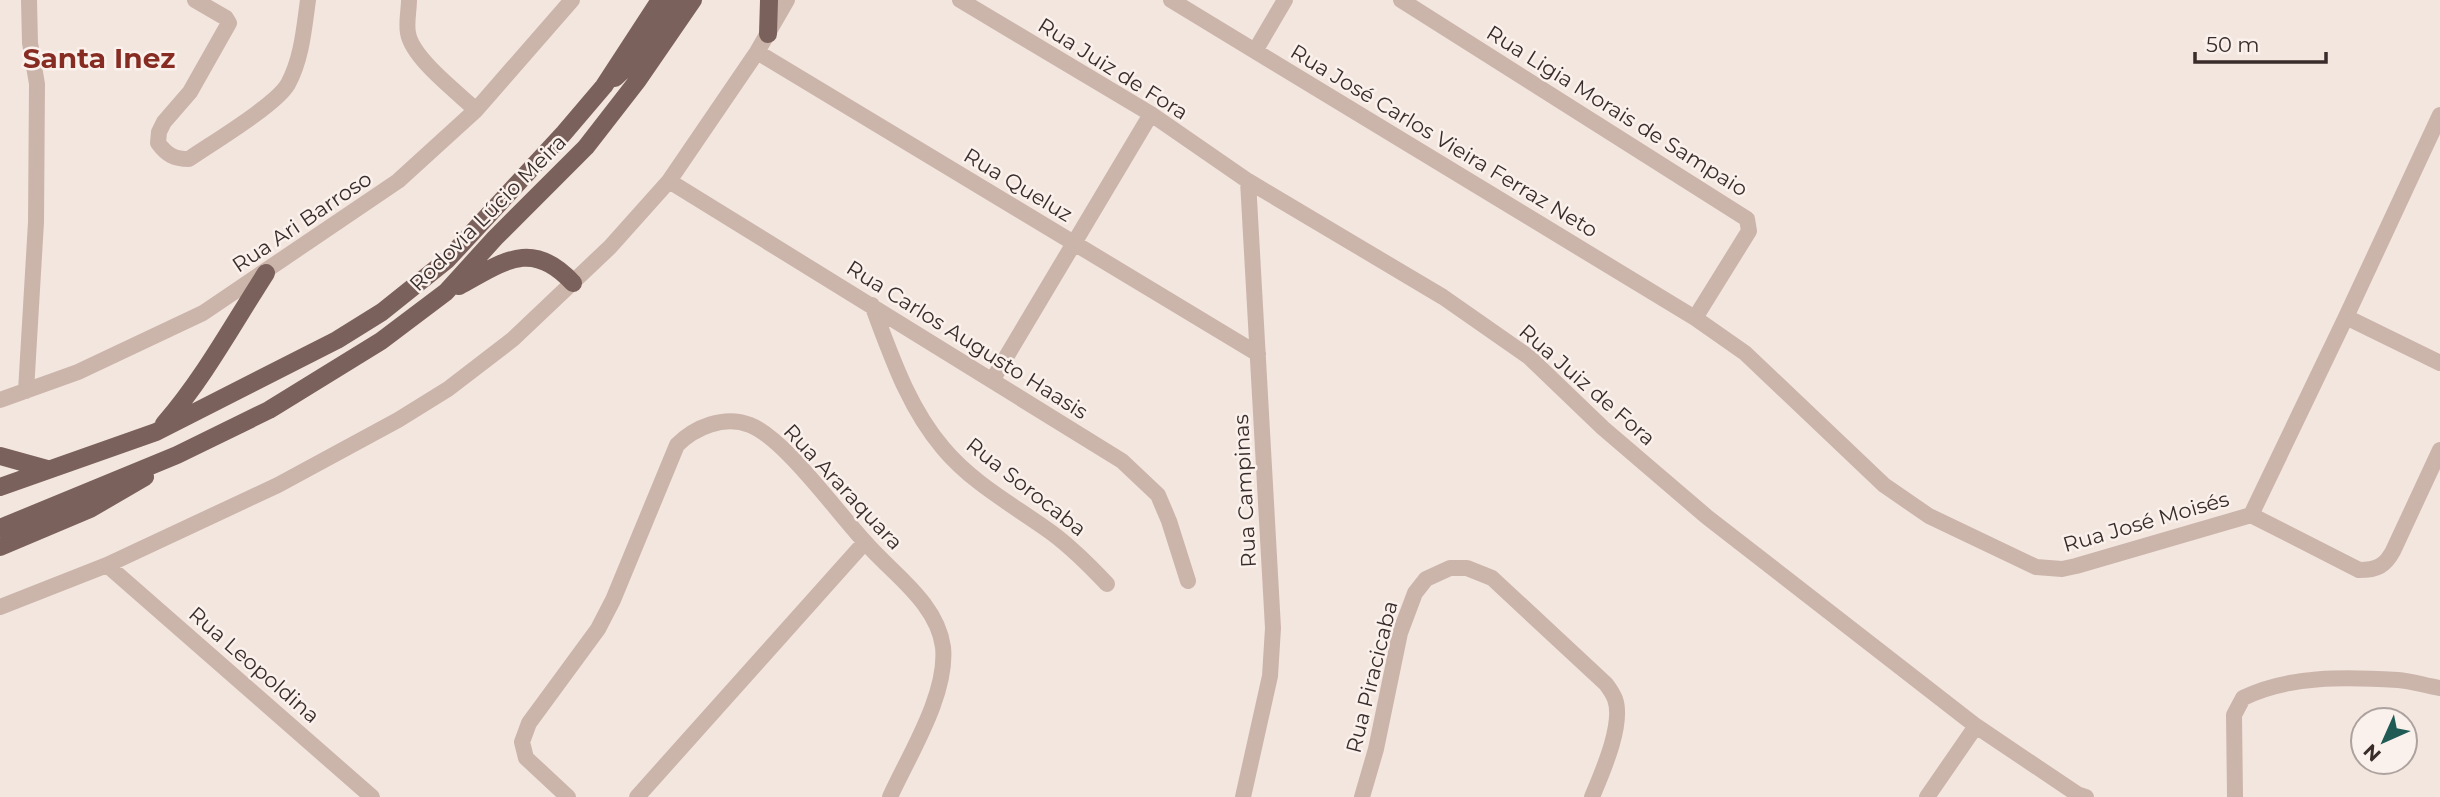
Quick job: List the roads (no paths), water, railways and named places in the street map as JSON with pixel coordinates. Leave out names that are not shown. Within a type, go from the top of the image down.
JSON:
[{"type":"main road","name":"Rodovia Lúcio Meira","points":[[0,486],[156,432],[337,340],[382,312],[447,260],[506,198],[604,86],[660,0]]},
{"type":"main road","points":[[604,86],[622,73],[685,5],[706,0]]},
{"type":"main road","points":[[768,34],[769,0]]},
{"type":"main road","name":"Rodovia Lúcio Meira","points":[[0,528],[177,455],[269,410],[381,341],[446,292],[495,238],[586,147],[638,79],[685,5]]},
{"type":"main road","points":[[446,292],[505,261],[520,257],[551,262],[573,283]]},
{"type":"main road","points":[[156,432],[186,399],[266,273]]},
{"type":"main road","points":[[0,547],[90,509],[177,455]]},
{"type":"main road","points":[[0,456],[47,469]]},
{"type":"street","points":[[26,391],[36,222],[37,84],[30,43],[29,0]]},
{"type":"street","points":[[195,0],[226,18],[229,23],[190,92],[164,122],[159,132],[158,143],[164,152],[175,159],[189,159],[274,100],[287,85],[300,53],[308,0]]},
{"type":"street","points":[[409,0],[408,32],[412,45],[476,110]]},
{"type":"street","name":"Rua Ari Barroso","points":[[0,400],[78,372],[203,313],[266,273],[398,181],[476,110],[572,0]]},
{"type":"street","points":[[0,607],[107,565],[278,485],[398,420],[448,388],[513,339],[610,247],[668,181],[757,52],[787,0]]},
{"type":"street","name":"Rua Juiz de Fora","points":[[960,0],[1151,114],[1248,181],[1443,297],[1528,357],[1603,428],[1707,517],[1976,726],[2077,794],[2086,797]]},
{"type":"street","name":"Rua José Carlos Vieira Ferraz Neto","points":[[1171,0],[1695,318]]},
{"type":"street","points":[[1255,51],[1285,0]]},
{"type":"street","name":"Rua Ligia Morais de Sampaio","points":[[1401,0],[1747,219],[1749,231],[1695,318]]},
{"type":"street","name":"Rua Queluz","points":[[757,52],[1258,354]]},
{"type":"street","points":[[993,379],[1151,114]]},
{"type":"street","name":"Rua José Moisés","points":[[1695,318],[1745,353],[1884,485],[1929,516],[2036,567],[2062,569],[2076,566],[2251,514],[2440,115]]},
{"type":"street","name":"Rua Carlos Augusto Haasis","points":[[668,181],[1122,461],[1158,495],[1170,521],[1188,581]]},
{"type":"street","name":"Rua Campinas","points":[[1243,797],[1270,676],[1273,628],[1248,181]]},
{"type":"street","name":"Rua Sorocaba","points":[[872,305],[897,371],[917,413],[943,449],[971,477],[1078,555],[1107,584]]},
{"type":"street","points":[[2346,317],[2440,363]]},
{"type":"street","name":"Rua Araraquara","points":[[568,797],[526,758],[522,742],[529,723],[598,629],[629,565],[677,445],[689,434],[706,425],[731,421],[747,423],[762,431],[784,450],[923,603],[939,630],[943,649],[941,675],[931,709],[890,797]]},
{"type":"street","points":[[2251,514],[2359,570],[2377,569],[2388,561],[2440,450]]},
{"type":"street","points":[[637,797],[865,542]]},
{"type":"street","name":"Rua Leopoldina","points":[[107,565],[372,797]]},
{"type":"street","name":"Rua Piracicaba","points":[[1362,797],[1376,750],[1400,633],[1415,593],[1426,579],[1450,568],[1467,568],[1503,587],[1611,691],[1618,718],[1603,771],[1592,797]]},
{"type":"street","points":[[2235,797],[2234,715],[2243,698],[2284,684],[2322,679],[2400,680],[2440,688]]},
{"type":"street","points":[[1927,797],[1976,726]]},
{"type":"district","name":"Santa Inez","points":[[99,58]]}]
